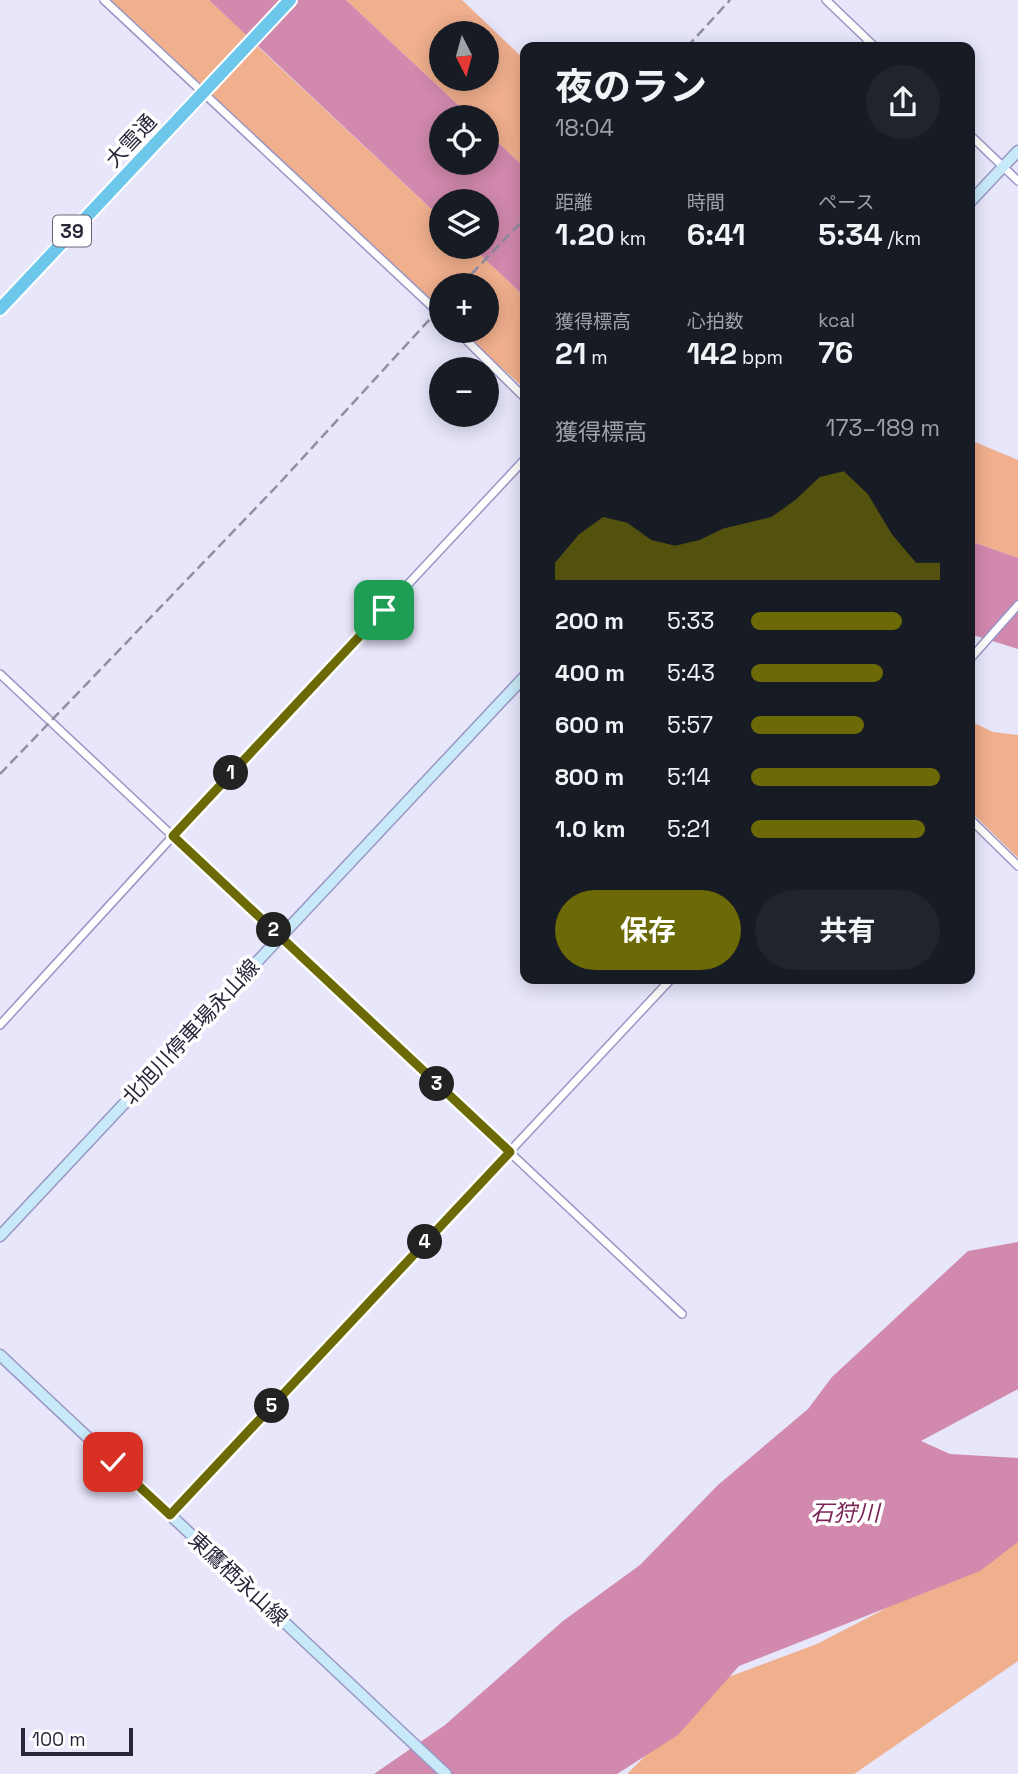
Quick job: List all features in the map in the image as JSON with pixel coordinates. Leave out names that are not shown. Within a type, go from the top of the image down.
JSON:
[{"type":"highway","name":"大雪通","points":[[0,309],[290,0]]},
{"type":"main road","points":[[975,197],[1018,150]]},
{"type":"main road","name":"北旭川停車場永山線","points":[[0,1236],[520,681]]},
{"type":"main road","name":"東鷹栖永山線","points":[[0,1355],[446,1774]]},
{"type":"street","points":[[104,0],[429,304]]},
{"type":"street","points":[[826,0],[870,42]]},
{"type":"street","points":[[975,140],[1018,181]]},
{"type":"street","points":[[469,343],[520,393]]},
{"type":"street","points":[[0,1025],[520,464]]},
{"type":"street","points":[[975,653],[1018,606]]},
{"type":"street","points":[[0,674],[682,1314]]},
{"type":"street","points":[[975,825],[1018,866]]},
{"type":"street","points":[[170,1515],[666,984]]},
{"type":"shaded area","points":[[104,0],[209,0],[249,37],[198,88]]},
{"type":"shaded area","points":[[346,0],[462,0],[484,21],[429,21],[429,78]]},
{"type":"shaded area","points":[[499,35],[520,55],[520,163],[499,143],[499,105],[458,105],[443,91],[499,91]]},
{"type":"shaded area","points":[[257,46],[429,207],[429,259],[485,259],[520,292],[520,384],[499,365],[499,357],[490,357],[474,343],[499,343],[499,273],[429,273],[429,301],[206,96]]},
{"type":"shaded area","points":[[975,442],[1018,460],[1018,558],[975,543]]},
{"type":"shaded area","points":[[975,723],[993,732],[1018,735],[1018,858],[975,816]]},
{"type":"shaded area","points":[[1018,1540],[1018,1661],[854,1774],[627,1774],[723,1679],[817,1644]]},
{"type":"water","points":[[209,0],[346,0],[429,78],[429,91],[443,91],[458,105],[429,105],[429,175],[499,175],[499,143],[520,163],[520,292],[485,259],[499,259],[499,189],[429,189],[429,207]]},
{"type":"water","points":[[975,543],[1018,558],[1018,649],[975,636]]},
{"type":"water","name":"石狩川","points":[[1018,1242],[1018,1389],[921,1441],[950,1454],[1018,1458],[1018,1542],[980,1571],[739,1666],[678,1735],[617,1774],[374,1774],[445,1725],[563,1621],[640,1565],[718,1485],[808,1409],[832,1377],[968,1251]]},
{"type":"railway","points":[[692,42],[730,0]]},
{"type":"railway","points":[[472,273],[520,223]]},
{"type":"railway","points":[[0,774],[276,487],[429,320]]},
{"type":"route","points":[[113,1462],[170,1515],[510,1152],[173,836],[384,610]]}]
